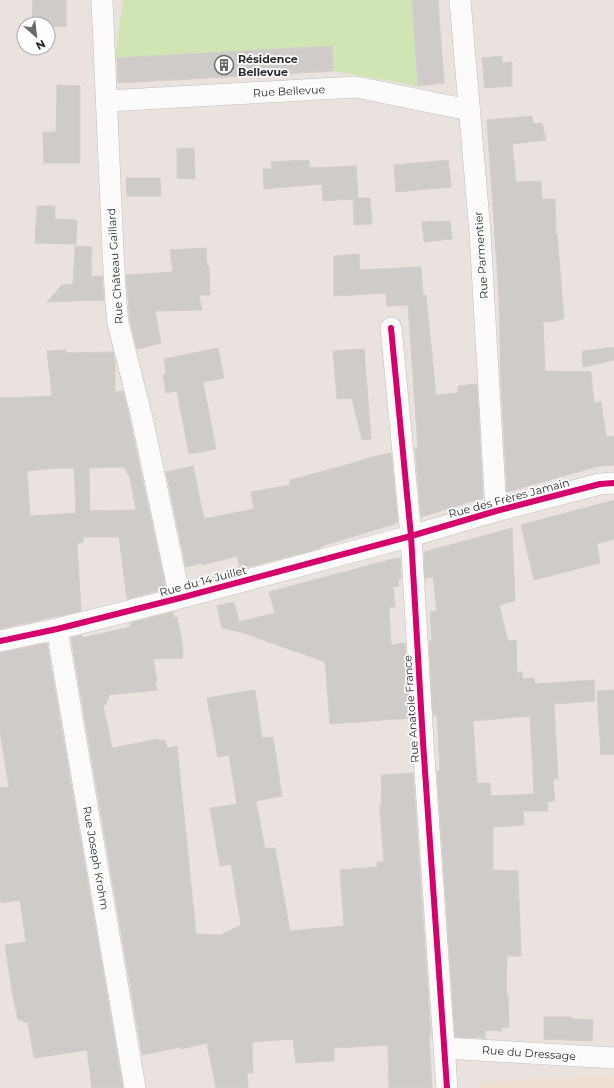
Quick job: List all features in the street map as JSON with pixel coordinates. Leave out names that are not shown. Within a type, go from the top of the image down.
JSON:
[{"type":"street","name":"Rue Château Gaillard","points":[[102,0],[118,324],[142,418],[180,598]]},
{"type":"street","name":"Rue Parmentier","points":[[460,0],[480,233],[496,511]]},
{"type":"street","name":"Rue Bellevue","points":[[107,101],[356,87],[469,110]]},
{"type":"street","name":"Rue Anatole France","points":[[391,328],[411,536],[423,742],[447,1088]]},
{"type":"street","name":"Rue des Frères Jamain","points":[[411,536],[496,511],[600,484],[614,483]]},
{"type":"street","name":"Rue du 14 Juillet","points":[[0,641],[57,629],[180,598],[411,536]]},
{"type":"street","name":"Rue Joseph Krohm","points":[[57,629],[135,1088]]},
{"type":"street","name":"Rue du Dressage","points":[[444,1048],[614,1058]]},
{"type":"shaded area","points":[[614,1075],[614,1088],[481,1088],[480,1082]]},
{"type":"green space","points":[[123,0],[412,0],[418,86],[333,71],[331,46],[115,58]]},
{"type":"building","points":[[33,0],[66,0],[66,27],[56,26],[56,16],[32,16]]},
{"type":"building","points":[[412,0],[438,0],[444,83],[418,86]]},
{"type":"building","name":"Résidence Bellevue","points":[[332,46],[333,71],[118,83],[117,58]]},
{"type":"building","points":[[502,56],[502,63],[512,62],[512,86],[485,88],[482,58]]},
{"type":"building","points":[[57,85],[80,86],[80,163],[44,163],[43,132],[56,132]]},
{"type":"building","points":[[532,116],[533,124],[542,123],[546,140],[512,144],[516,182],[541,181],[542,199],[555,199],[556,233],[564,318],[557,321],[543,322],[545,371],[591,372],[594,403],[601,402],[606,437],[614,436],[614,465],[599,466],[507,492],[501,382],[499,297],[487,120]]},
{"type":"building","points":[[194,148],[195,179],[177,178],[177,149]]},
{"type":"building","points":[[309,160],[310,168],[356,166],[358,198],[370,198],[372,224],[354,225],[353,199],[323,201],[322,184],[264,189],[263,169],[272,169],[271,162]]},
{"type":"building","points":[[448,160],[451,187],[396,192],[394,165]]},
{"type":"building","points":[[126,178],[160,178],[161,196],[127,196]]},
{"type":"building","points":[[37,206],[55,206],[55,219],[77,220],[76,244],[35,243]]},
{"type":"building","points":[[450,221],[452,239],[424,242],[422,222]]},
{"type":"building","points":[[75,246],[92,247],[91,276],[102,276],[104,300],[47,302],[62,285],[73,284]]},
{"type":"building","points":[[206,248],[207,266],[209,266],[210,295],[199,295],[202,310],[155,311],[161,343],[137,349],[130,321],[126,275],[173,272],[170,250]]},
{"type":"building","points":[[359,254],[360,270],[421,267],[423,295],[426,295],[436,395],[458,393],[458,386],[477,384],[483,498],[421,517],[415,448],[418,447],[408,305],[387,306],[386,293],[334,296],[334,256]]},
{"type":"building","points":[[614,347],[614,360],[583,367],[582,351]]},
{"type":"building","points":[[218,348],[224,378],[203,382],[216,449],[189,454],[177,391],[166,393],[163,375],[166,374],[164,359]]},
{"type":"building","points":[[364,349],[371,439],[362,440],[352,398],[337,399],[333,351]]},
{"type":"building","points":[[66,350],[66,353],[113,352],[115,362],[115,392],[123,391],[166,589],[127,599],[119,537],[83,537],[83,543],[77,543],[81,611],[0,629],[0,398],[52,396],[47,351]],"holes":[[[124,467],[130,478],[136,510],[90,511],[89,468]],[[74,468],[76,513],[30,516],[27,471]]]},
{"type":"building","points":[[391,453],[398,522],[325,545],[318,549],[240,569],[237,556],[202,565],[201,563],[186,567],[166,472],[193,466],[204,519],[254,509],[251,492],[290,485],[290,480]]},
{"type":"building","points":[[614,500],[614,539],[597,544],[600,563],[534,580],[521,525]]},
{"type":"building","points":[[512,528],[515,601],[499,605],[508,641],[516,640],[517,673],[522,672],[523,679],[534,678],[535,684],[594,680],[595,701],[554,704],[558,779],[553,779],[555,801],[547,802],[548,811],[523,811],[524,825],[493,827],[493,870],[518,871],[521,956],[507,956],[506,995],[508,995],[509,1027],[502,1027],[502,1031],[485,1030],[485,1038],[455,1037],[437,771],[440,771],[437,715],[433,715],[429,641],[432,641],[430,612],[437,611],[433,577],[425,578],[424,552]],"holes":[[[530,716],[534,794],[491,796],[490,783],[477,783],[473,721]]]},
{"type":"building","points":[[400,558],[401,579],[398,579],[399,586],[393,587],[395,607],[389,607],[391,645],[405,643],[410,718],[330,724],[325,662],[241,632],[222,628],[217,606],[234,602],[239,622],[275,613],[269,592]]},
{"type":"building","points":[[173,612],[174,618],[177,617],[183,658],[153,659],[157,690],[108,695],[109,699],[106,700],[107,704],[103,705],[112,748],[158,739],[159,741],[165,740],[167,748],[177,746],[196,934],[221,935],[241,925],[231,864],[220,866],[210,808],[237,804],[229,755],[218,757],[207,698],[255,690],[262,738],[273,737],[282,796],[256,801],[265,849],[275,848],[290,931],[344,926],[340,870],[377,867],[377,862],[384,862],[380,811],[380,804],[382,804],[381,775],[413,773],[431,1036],[429,1036],[432,1088],[389,1088],[388,1045],[334,1048],[334,1061],[296,1063],[293,1039],[252,1042],[253,1073],[247,1073],[248,1088],[216,1088],[207,1043],[142,1055],[71,638],[82,635],[82,638],[131,627],[130,623]]},
{"type":"building","points":[[47,643],[123,1088],[92,1088],[87,1050],[34,1058],[28,1022],[23,1022],[23,1019],[18,1020],[12,991],[5,945],[26,942],[20,900],[1,903],[0,894],[0,788],[9,787],[0,732],[0,653]]},
{"type":"building","points":[[614,690],[614,754],[601,755],[597,691]]},
{"type":"building","points":[[544,1017],[572,1017],[572,1019],[593,1020],[592,1041],[544,1039]]},
{"type":"cycle path","points":[[391,328],[411,536],[423,742],[447,1088]]},
{"type":"cycle path","points":[[0,641],[57,629],[180,598],[411,536],[496,511],[600,484],[614,483]]},
{"type":"place","name":"Résidence Bellevue","points":[[224,65]]}]
